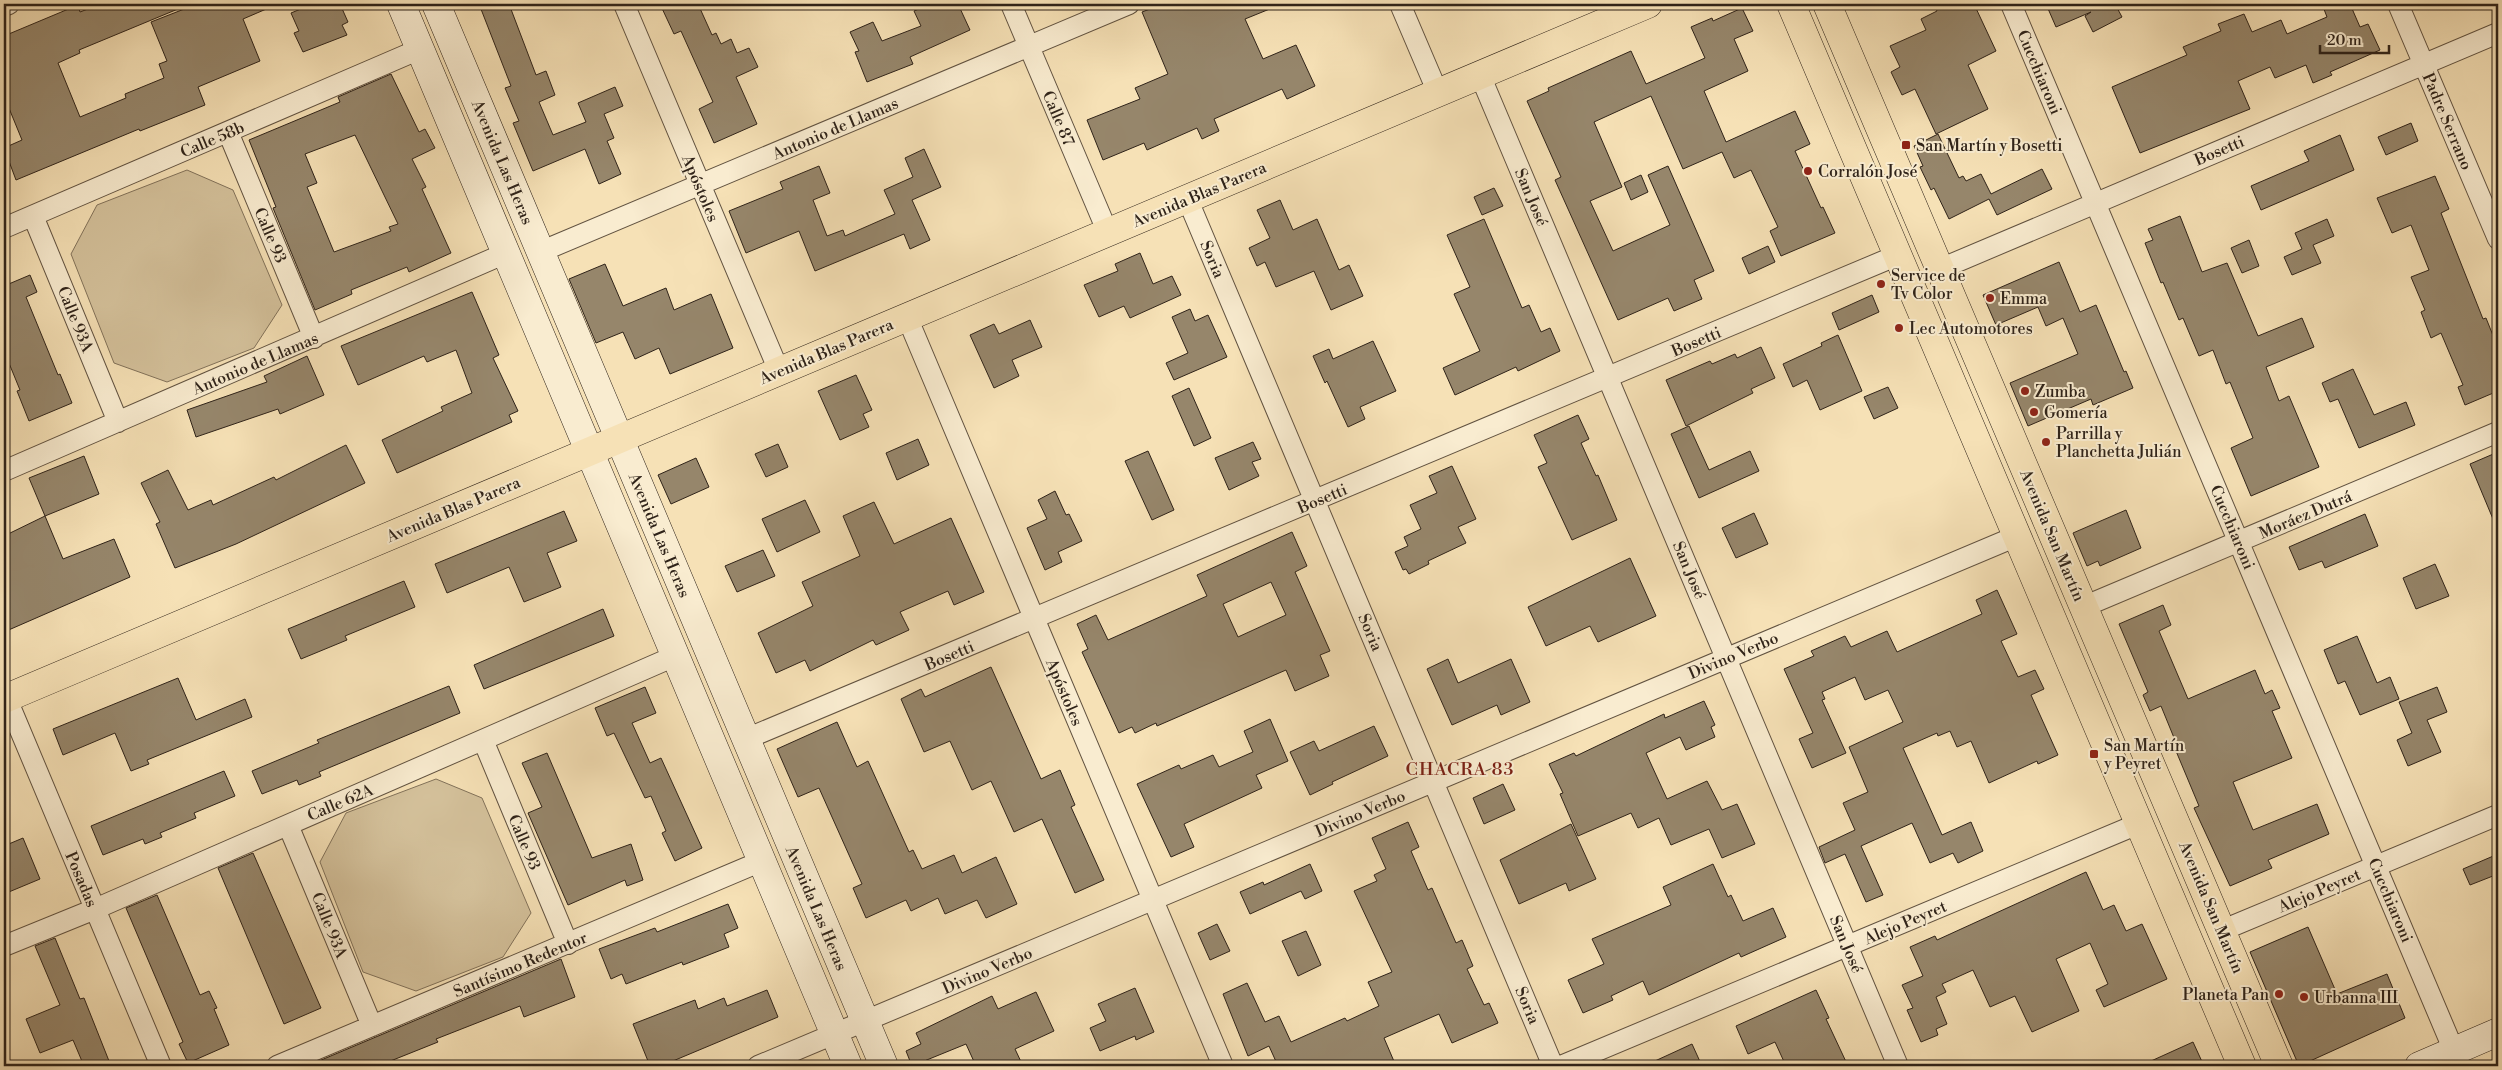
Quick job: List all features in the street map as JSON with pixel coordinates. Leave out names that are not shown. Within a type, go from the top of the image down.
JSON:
[{"type":"main road","name":"Avenida Las Heras","points":[[401,4],[848,1066]]},
{"type":"main road","name":"Avenida Las Heras","points":[[436,4],[884,1066]]},
{"type":"main road","name":"Avenida Blas Parera","points":[[4,696],[620,439],[1648,4]]},
{"type":"main road","name":"Avenida San Martín","points":[[1791,4],[2242,1066]]},
{"type":"main road","name":"Avenida San Martín","points":[[1827,4],[2083,607],[2223,930],[2279,1066]]},
{"type":"main road","points":[[2419,1066],[2498,1032]]},
{"type":"street","points":[[4,6],[9,4]]},
{"type":"street","name":"Apóstoles","points":[[624,4],[779,371]]},
{"type":"street","name":"Calle 87","points":[[1011,4],[1108,233]]},
{"type":"street","name":"Antonio de Llamas","points":[[540,252],[1129,4]]},
{"type":"street","points":[[1400,4],[1438,93]]},
{"type":"street","name":"Cucchiaroni","points":[[2011,4],[2454,1051]]},
{"type":"street","name":"Padre Serrano","points":[[2398,4],[2498,239]]},
{"type":"street","name":"Bosetti","points":[[1940,269],[2498,33]]},
{"type":"street","name":"Calle 58b","points":[[4,228],[420,50]]},
{"type":"street","name":"San José","points":[[1480,74],[1898,1066]]},
{"type":"street","name":"Calle 93","points":[[228,132],[314,338]]},
{"type":"street","name":"Soria","points":[[1188,198],[1553,1066]]},
{"type":"street","name":"Calle 93A","points":[[33,216],[118,422]]},
{"type":"street","name":"Antonio de Llamas","points":[[4,471],[506,253]]},
{"type":"street","name":"Bosetti","points":[[746,740],[1898,255]]},
{"type":"street","name":"Apóstoles","points":[[907,317],[1222,1066]]},
{"type":"street","name":"Moráez Dutrá","points":[[2083,607],[2498,432]]},
{"type":"street","name":"Divino Verbo","points":[[758,1066],[2017,536]]},
{"type":"street","name":"Calle 62A","points":[[4,946],[95,909],[675,656]]},
{"type":"street","name":"Posadas","points":[[4,696],[161,1066]]},
{"type":"street","name":"Calle 93","points":[[483,740],[568,944]]},
{"type":"street","name":"Alejo Peyret","points":[[2223,930],[2498,815]]},
{"type":"street","name":"Alejo Peyret","points":[[1561,1066],[2138,824]]},
{"type":"street","name":"Calle 93A","points":[[288,825],[372,1026]]},
{"type":"street","name":"Santísimo Redentor","points":[[277,1066],[762,861]]},
{"type":"shaded area","points":[[187,170],[233,190],[282,305],[254,348],[167,382],[114,363],[71,254],[97,205]]},
{"type":"shaded area","points":[[436,779],[482,798],[531,913],[503,957],[416,991],[363,972],[320,862],[346,813]]},
{"type":"building","points":[[101,4],[190,4],[79,50],[80,53],[58,63],[80,117],[126,98],[125,94],[164,78],[159,64],[167,61],[151,22],[197,4],[278,4],[243,19],[260,61],[198,87],[205,105],[140,131],[139,129],[16,180],[4,148],[22,140],[4,96],[4,36],[78,5],[80,12]]},
{"type":"building","points":[[313,4],[340,4],[348,22],[342,25],[347,35],[303,52],[294,33],[299,31],[291,13]]},
{"type":"building","points":[[479,4],[509,4],[536,75],[546,71],[555,95],[539,102],[553,135],[586,122],[578,103],[615,87],[623,106],[604,114],[614,138],[607,141],[621,174],[599,184],[585,149],[533,171],[513,123],[519,121],[505,88],[511,86]]},
{"type":"building","points":[[660,4],[698,4],[712,35],[716,33],[721,44],[731,39],[737,53],[749,48],[758,67],[736,77],[757,124],[714,143],[699,109],[713,102],[681,31],[674,34]]},
{"type":"building","points":[[931,4],[958,4],[970,30],[910,57],[913,64],[867,82],[855,52],[859,51],[850,32],[873,22],[882,41],[921,26],[914,11]]},
{"type":"building","points":[[1163,4],[1282,4],[1245,19],[1263,59],[1296,45],[1315,86],[1287,99],[1282,89],[1214,119],[1219,131],[1202,139],[1197,128],[1147,150],[1144,143],[1103,160],[1087,120],[1140,99],[1135,88],[1168,74],[1142,12]]},
{"type":"building","points":[[1934,4],[1974,4],[1996,51],[1968,65],[1988,109],[1936,134],[1915,89],[1902,95],[1891,72],[1900,67],[1890,46],[1926,30],[1921,19],[1937,11]]},
{"type":"building","points":[[2046,4],[2115,4],[2122,17],[2093,32],[2085,16],[2091,12],[2056,27]]},
{"type":"building","points":[[2322,4],[2350,4],[2360,27],[2368,24],[2380,50],[2330,72],[2332,75],[2313,83],[2306,65],[2275,78],[2270,67],[2238,81],[2250,109],[2140,153],[2112,87],[2187,55],[2183,47],[2221,31],[2218,24],[2244,14],[2252,32],[2281,20],[2287,34],[2327,17]]},
{"type":"building","points":[[1742,8],[1753,31],[1734,39],[1748,71],[1704,91],[1726,142],[1795,111],[1810,144],[1795,151],[1821,208],[1823,207],[1835,233],[1781,256],[1770,231],[1778,227],[1751,170],[1734,178],[1722,152],[1683,169],[1651,96],[1594,122],[1622,187],[1590,201],[1613,251],[1670,225],[1648,175],[1668,166],[1714,271],[1694,280],[1702,299],[1674,311],[1668,298],[1618,320],[1555,180],[1561,177],[1527,101],[1549,91],[1548,88],[1631,51],[1646,84],[1705,58],[1691,27],[1712,18],[1713,21]]},
{"type":"building","points":[[391,74],[419,132],[425,129],[435,148],[412,159],[426,187],[422,189],[451,253],[409,272],[407,267],[351,290],[352,294],[315,310],[273,208],[276,207],[249,140],[340,102],[338,97]],"holes":[[[355,135],[398,224],[389,227],[391,231],[334,252],[307,187],[317,183],[305,154]]]},
{"type":"building","points":[[2411,123],[2418,141],[2386,155],[2378,137]]},
{"type":"building","points":[[1938,134],[1959,178],[1963,176],[1966,181],[1981,174],[1991,194],[2042,169],[2052,189],[1997,215],[1989,199],[1949,219],[1934,188],[1931,190],[1920,167],[1923,166],[1914,146]]},
{"type":"building","points":[[2340,135],[2354,170],[2261,210],[2251,186],[2309,161],[2304,151]]},
{"type":"building","points":[[924,149],[941,187],[912,200],[930,240],[910,249],[904,234],[815,271],[799,231],[746,253],[729,211],[783,189],[780,182],[819,166],[830,193],[813,200],[827,236],[843,230],[845,236],[895,214],[884,190],[913,177],[905,158]]},
{"type":"building","points":[[1641,175],[1648,192],[1631,200],[1624,183]]},
{"type":"building","points":[[2435,176],[2449,209],[2441,213],[2483,319],[2486,318],[2498,348],[2498,391],[2465,405],[2458,387],[2463,385],[2441,333],[2431,338],[2421,312],[2425,310],[2411,277],[2429,270],[2411,225],[2392,233],[2377,198]]},
{"type":"building","points":[[1494,188],[1503,206],[1482,215],[1474,197]]},
{"type":"building","points":[[1280,200],[1293,230],[1317,219],[1339,270],[1349,265],[1363,296],[1331,310],[1314,271],[1276,287],[1265,262],[1257,266],[1249,248],[1270,238],[1257,210]]},
{"type":"building","points":[[2180,216],[2202,272],[2227,263],[2258,336],[2302,318],[2314,347],[2266,367],[2279,401],[2289,396],[2319,467],[2251,496],[2231,448],[2253,438],[2230,382],[2226,384],[2213,350],[2199,356],[2183,318],[2179,320],[2163,282],[2161,283],[2145,243],[2153,240],[2148,229]]},
{"type":"building","points":[[1484,219],[1522,308],[1529,305],[1541,332],[1550,328],[1560,351],[1518,371],[1516,367],[1455,395],[1443,368],[1480,351],[1454,294],[1470,287],[1447,235]]},
{"type":"building","points":[[2327,219],[2334,236],[2313,245],[2321,263],[2292,275],[2284,257],[2302,249],[2295,233]]},
{"type":"building","points":[[2249,240],[2259,266],[2242,273],[2231,248]]},
{"type":"building","points":[[1768,246],[1775,262],[1749,274],[1742,258]]},
{"type":"building","points":[[1140,253],[1153,284],[1172,276],[1181,295],[1130,318],[1124,306],[1099,317],[1084,285],[1118,271],[1115,264]]},
{"type":"building","points":[[2059,262],[2080,312],[2096,305],[2124,372],[2126,371],[2133,388],[2093,405],[2091,399],[2028,426],[2010,383],[2078,354],[2063,318],[2046,326],[2038,307],[1996,325],[1983,295]]},
{"type":"building","points":[[605,264],[623,306],[666,288],[674,310],[711,294],[733,348],[670,374],[659,348],[635,359],[623,332],[596,343],[569,279]]},
{"type":"building","points":[[30,275],[37,292],[26,297],[58,375],[60,374],[72,403],[29,421],[17,391],[20,390],[4,351],[4,286]]},
{"type":"building","points":[[472,292],[499,355],[493,358],[518,411],[509,415],[512,422],[397,473],[382,440],[443,411],[441,407],[472,393],[456,350],[427,362],[424,356],[358,385],[341,346]]},
{"type":"building","points":[[1872,295],[1879,312],[1839,330],[1832,313]]},
{"type":"building","points":[[1190,309],[1195,321],[1208,315],[1227,357],[1174,380],[1166,363],[1188,353],[1172,317]]},
{"type":"building","points":[[1030,320],[1042,347],[1012,360],[1019,376],[994,388],[970,335],[994,324],[999,334]]},
{"type":"building","points":[[1838,335],[1862,391],[1820,410],[1807,380],[1793,387],[1783,364],[1822,346],[1821,343]]},
{"type":"building","points":[[1373,341],[1396,391],[1360,407],[1365,419],[1348,427],[1327,381],[1325,383],[1313,356],[1329,349],[1333,359]]},
{"type":"building","points":[[1761,347],[1775,378],[1751,389],[1753,393],[1686,426],[1666,380],[1710,361],[1712,364],[1735,354],[1737,358]]},
{"type":"building","points":[[307,356],[324,395],[280,414],[278,409],[196,437],[187,410],[267,382],[264,376]]},
{"type":"building","points":[[2353,369],[2374,415],[2406,402],[2415,425],[2359,448],[2338,399],[2330,402],[2322,383]]},
{"type":"building","points":[[856,375],[872,410],[863,414],[869,427],[840,440],[818,391]]},
{"type":"building","points":[[1888,387],[1898,408],[1874,419],[1864,397]]},
{"type":"building","points":[[1189,388],[1211,438],[1194,446],[1172,396]]},
{"type":"building","points":[[1578,415],[1589,439],[1581,443],[1596,476],[1598,475],[1617,520],[1572,540],[1538,467],[1547,463],[1534,435]]},
{"type":"building","points":[[1689,426],[1709,470],[1750,451],[1759,471],[1699,498],[1671,434]]},
{"type":"building","points":[[918,439],[929,465],[897,480],[886,453]]},
{"type":"building","points":[[1253,442],[1261,459],[1252,462],[1259,476],[1229,490],[1215,458]]},
{"type":"building","points":[[778,444],[788,467],[766,477],[755,454]]},
{"type":"building","points":[[346,445],[365,483],[236,544],[175,568],[156,524],[160,522],[141,483],[168,470],[188,510],[211,500],[213,505],[274,477],[276,480]]},
{"type":"building","points":[[1148,451],[1174,510],[1152,520],[1125,461]]},
{"type":"building","points":[[2498,452],[2498,531],[2470,464]]},
{"type":"building","points":[[84,456],[99,494],[45,516],[29,478]]},
{"type":"building","points":[[696,458],[709,487],[671,504],[658,475]]},
{"type":"building","points":[[1452,466],[1476,519],[1458,527],[1466,543],[1428,561],[1429,564],[1409,574],[1406,569],[1403,570],[1395,552],[1408,546],[1404,537],[1421,529],[1410,505],[1437,493],[1429,476]]},
{"type":"building","points":[[1055,491],[1066,515],[1069,514],[1082,541],[1058,552],[1062,562],[1045,570],[1027,528],[1047,519],[1038,500]]},
{"type":"building","points":[[805,500],[820,532],[777,552],[762,519]]},
{"type":"building","points":[[874,502],[894,544],[951,518],[984,592],[954,605],[948,591],[900,612],[909,630],[876,645],[873,640],[810,671],[805,660],[776,673],[758,633],[813,606],[802,582],[860,556],[843,516]]},
{"type":"building","points":[[2126,510],[2141,548],[2100,566],[2098,561],[2087,566],[2073,533]]},
{"type":"building","points":[[564,511],[577,541],[547,553],[561,587],[524,602],[509,567],[447,593],[435,564]]},
{"type":"building","points":[[1754,513],[1768,544],[1736,558],[1722,528]]},
{"type":"building","points":[[2365,514],[2378,546],[2325,568],[2322,561],[2299,570],[2289,547]]},
{"type":"building","points":[[45,516],[63,559],[114,539],[130,577],[4,632],[4,536]]},
{"type":"building","points":[[1292,532],[1307,566],[1295,572],[1330,651],[1320,655],[1329,676],[1295,691],[1286,670],[1157,726],[1156,723],[1135,733],[1132,727],[1119,733],[1082,652],[1088,649],[1077,624],[1096,615],[1108,640],[1207,596],[1197,575]],"holes":[[[1271,582],[1286,615],[1238,637],[1223,604]]]},
{"type":"building","points":[[763,550],[775,576],[737,592],[725,566]]},
{"type":"building","points":[[1630,558],[1656,616],[1598,642],[1590,626],[1546,646],[1528,607]]},
{"type":"building","points":[[2435,564],[2449,596],[2416,609],[2403,578]]},
{"type":"building","points":[[404,581],[415,607],[345,636],[347,640],[301,659],[288,629]]},
{"type":"building","points":[[1997,590],[2017,634],[2001,641],[2018,677],[2035,670],[2044,689],[2031,695],[2058,755],[2038,764],[2037,761],[1989,783],[1971,741],[1957,747],[1950,731],[1938,736],[1937,733],[1903,748],[1942,835],[1971,822],[1983,851],[1958,863],[1953,853],[1930,863],[1912,823],[1861,846],[1883,895],[1866,902],[1845,854],[1825,863],[1819,847],[1855,830],[1843,803],[1868,792],[1849,747],[1903,722],[1888,690],[1865,700],[1855,677],[1822,692],[1825,699],[1822,700],[1846,753],[1812,768],[1799,739],[1813,733],[1784,669],[1814,656],[1811,651],[1845,636],[1851,647],[1887,631],[1897,652],[1982,614],[1976,600]]},
{"type":"building","points":[[2163,605],[2171,625],[2159,631],[2188,699],[2255,670],[2265,694],[2272,690],[2280,708],[2272,711],[2292,758],[2233,782],[2253,830],[2317,804],[2329,834],[2268,860],[2272,868],[2230,886],[2194,808],[2199,806],[2176,751],[2179,750],[2161,706],[2150,711],[2143,695],[2148,692],[2119,624]]},
{"type":"building","points":[[603,609],[614,636],[484,689],[474,665]]},
{"type":"building","points":[[2357,636],[2377,683],[2390,677],[2399,699],[2360,715],[2345,681],[2338,684],[2324,650]]},
{"type":"building","points":[[1448,659],[1458,683],[1511,659],[1530,702],[1501,715],[1497,705],[1452,725],[1427,669]]},
{"type":"building","points":[[991,667],[1041,779],[1060,770],[1075,805],[1071,807],[1104,880],[1075,893],[1042,819],[1014,832],[991,781],[972,790],[950,741],[924,752],[901,699],[921,689],[925,697]]},
{"type":"building","points":[[178,678],[196,720],[245,699],[252,717],[147,760],[149,764],[131,771],[115,733],[63,755],[53,729]]},
{"type":"building","points":[[449,686],[460,713],[319,772],[321,776],[299,785],[297,780],[262,794],[252,771],[319,743],[317,740]]},
{"type":"building","points":[[645,687],[656,713],[632,723],[650,763],[661,758],[702,848],[675,861],[662,833],[666,831],[651,796],[645,798],[614,733],[607,736],[595,708]]},
{"type":"building","points":[[2437,687],[2447,712],[2427,720],[2441,752],[2408,766],[2397,740],[2412,733],[2399,702]]},
{"type":"building","points":[[1704,701],[1715,725],[1711,727],[1715,737],[1686,750],[1680,737],[1646,753],[1667,799],[1707,781],[1722,810],[1737,804],[1755,844],[1722,858],[1709,829],[1671,845],[1659,818],[1638,828],[1631,813],[1578,836],[1560,794],[1563,793],[1549,764],[1574,753],[1576,756],[1664,714],[1665,718]]},
{"type":"building","points":[[1270,719],[1288,761],[1256,775],[1262,788],[1184,824],[1194,847],[1171,857],[1137,784],[1179,765],[1181,769],[1213,755],[1219,767],[1253,752],[1244,731]]},
{"type":"building","points":[[837,722],[857,767],[868,761],[909,852],[913,850],[922,869],[954,855],[962,873],[996,857],[1017,904],[986,918],[977,900],[945,914],[938,898],[911,911],[906,900],[866,918],[853,888],[862,884],[819,788],[798,797],[777,749]]},
{"type":"building","points":[[1374,726],[1388,756],[1332,782],[1333,784],[1310,795],[1290,752],[1314,741],[1319,751]]},
{"type":"building","points":[[547,753],[592,858],[631,844],[643,880],[627,886],[625,880],[568,905],[528,813],[542,807],[522,763]]},
{"type":"building","points":[[224,771],[235,796],[194,813],[196,818],[160,833],[162,837],[145,844],[143,839],[103,855],[91,826]]},
{"type":"building","points":[[1503,784],[1515,810],[1484,824],[1473,798]]},
{"type":"building","points":[[1408,822],[1419,847],[1411,851],[1428,890],[1432,888],[1456,943],[1462,940],[1473,966],[1467,969],[1484,1005],[1489,1003],[1498,1023],[1452,1043],[1439,1014],[1384,1038],[1396,1066],[1278,1066],[1269,1046],[1248,1056],[1223,994],[1247,983],[1265,1022],[1279,1016],[1291,1042],[1345,1018],[1347,1021],[1379,1006],[1368,982],[1392,972],[1354,891],[1377,881],[1374,875],[1386,869],[1372,838]]},
{"type":"building","points":[[1571,824],[1596,879],[1569,891],[1566,883],[1519,904],[1500,860]]},
{"type":"building","points":[[23,838],[40,879],[4,894],[4,846]]},
{"type":"building","points":[[253,853],[321,1008],[284,1024],[218,868]]},
{"type":"building","points":[[2498,854],[2498,874],[2470,885],[2463,869]]},
{"type":"building","points":[[1310,864],[1322,891],[1305,899],[1301,891],[1250,914],[1240,892],[1263,882],[1264,885]]},
{"type":"building","points":[[1713,864],[1728,897],[1731,895],[1743,921],[1773,908],[1786,937],[1741,957],[1739,953],[1649,995],[1643,981],[1611,996],[1613,1000],[1583,1013],[1568,980],[1604,964],[1592,939],[1671,905],[1663,887]]},
{"type":"building","points":[[2086,872],[2103,910],[2114,905],[2126,931],[2142,924],[2167,979],[2104,1007],[2096,990],[2108,984],[2090,943],[2056,959],[2079,1011],[2032,1032],[2015,996],[1990,1007],[1973,970],[1942,984],[1946,992],[1936,997],[1947,1024],[1936,1029],[1938,1035],[1921,1042],[1907,1010],[1913,1008],[1902,985],[1923,976],[1910,947],[1935,936],[1937,940]]},
{"type":"building","points":[[157,895],[200,995],[209,991],[217,1008],[214,1009],[229,1045],[188,1063],[179,1044],[183,1042],[126,908]]},
{"type":"building","points":[[728,904],[738,928],[724,934],[729,947],[683,965],[682,962],[626,984],[622,974],[611,979],[599,949],[655,928],[657,932]]},
{"type":"building","points":[[1217,924],[1230,951],[1210,960],[1198,933]]},
{"type":"building","name":"Urbanna III","points":[[2308,927],[2337,994],[2387,974],[2405,1018],[2299,1066],[2250,952]]},
{"type":"building","points":[[1306,931],[1321,965],[1298,976],[1282,941]]},
{"type":"building","points":[[55,938],[80,999],[84,998],[111,1066],[84,1066],[73,1040],[40,1053],[26,1019],[60,1005],[35,946]]},
{"type":"building","points":[[561,959],[575,997],[524,1017],[520,1006],[436,1039],[438,1042],[378,1066],[307,1066]]},
{"type":"building","points":[[1135,988],[1154,1032],[1136,1040],[1135,1036],[1100,1051],[1090,1028],[1106,1021],[1098,1004]]},
{"type":"building","points":[[767,990],[778,1017],[661,1066],[650,1066],[633,1024],[695,1000],[698,1009],[724,998],[727,1006]]},
{"type":"building","points":[[1816,990],[1829,1018],[1826,1019],[1848,1066],[1786,1066],[1775,1042],[1748,1054],[1736,1026]]},
{"type":"building","points":[[1036,992],[1054,1031],[1015,1049],[1023,1066],[976,1066],[966,1044],[912,1066],[906,1051],[921,1044],[916,1033],[992,996],[998,1009]]},
{"type":"building","points":[[2193,1042],[2204,1066],[2140,1066]]},
{"type":"building","points":[[1692,1044],[1702,1066],[1644,1066]]},
{"type":"place","name":"San Martín y Bosetti","points":[[1906,145]]},
{"type":"place","name":"Corralón José","points":[[1808,171]]},
{"type":"place","name":"Service de Tv Color","points":[[1881,284]]},
{"type":"place","name":"Emma","points":[[1990,298]]},
{"type":"place","name":"Lec Automotores","points":[[1899,328]]},
{"type":"place","name":"Zumba","points":[[2025,391]]},
{"type":"place","name":"Gomería","points":[[2034,412]]},
{"type":"place","name":"Parrilla y Planchetta Julián","points":[[2046,442]]},
{"type":"place","name":"San Martín y Peyret","points":[[2094,754]]},
{"type":"place","name":"Planeta Pan","points":[[2279,994]]},
{"type":"place","name":"Urbanna III","points":[[2304,997]]},
{"type":"district","name":"CHACRA 83","points":[[1460,769]]}]
